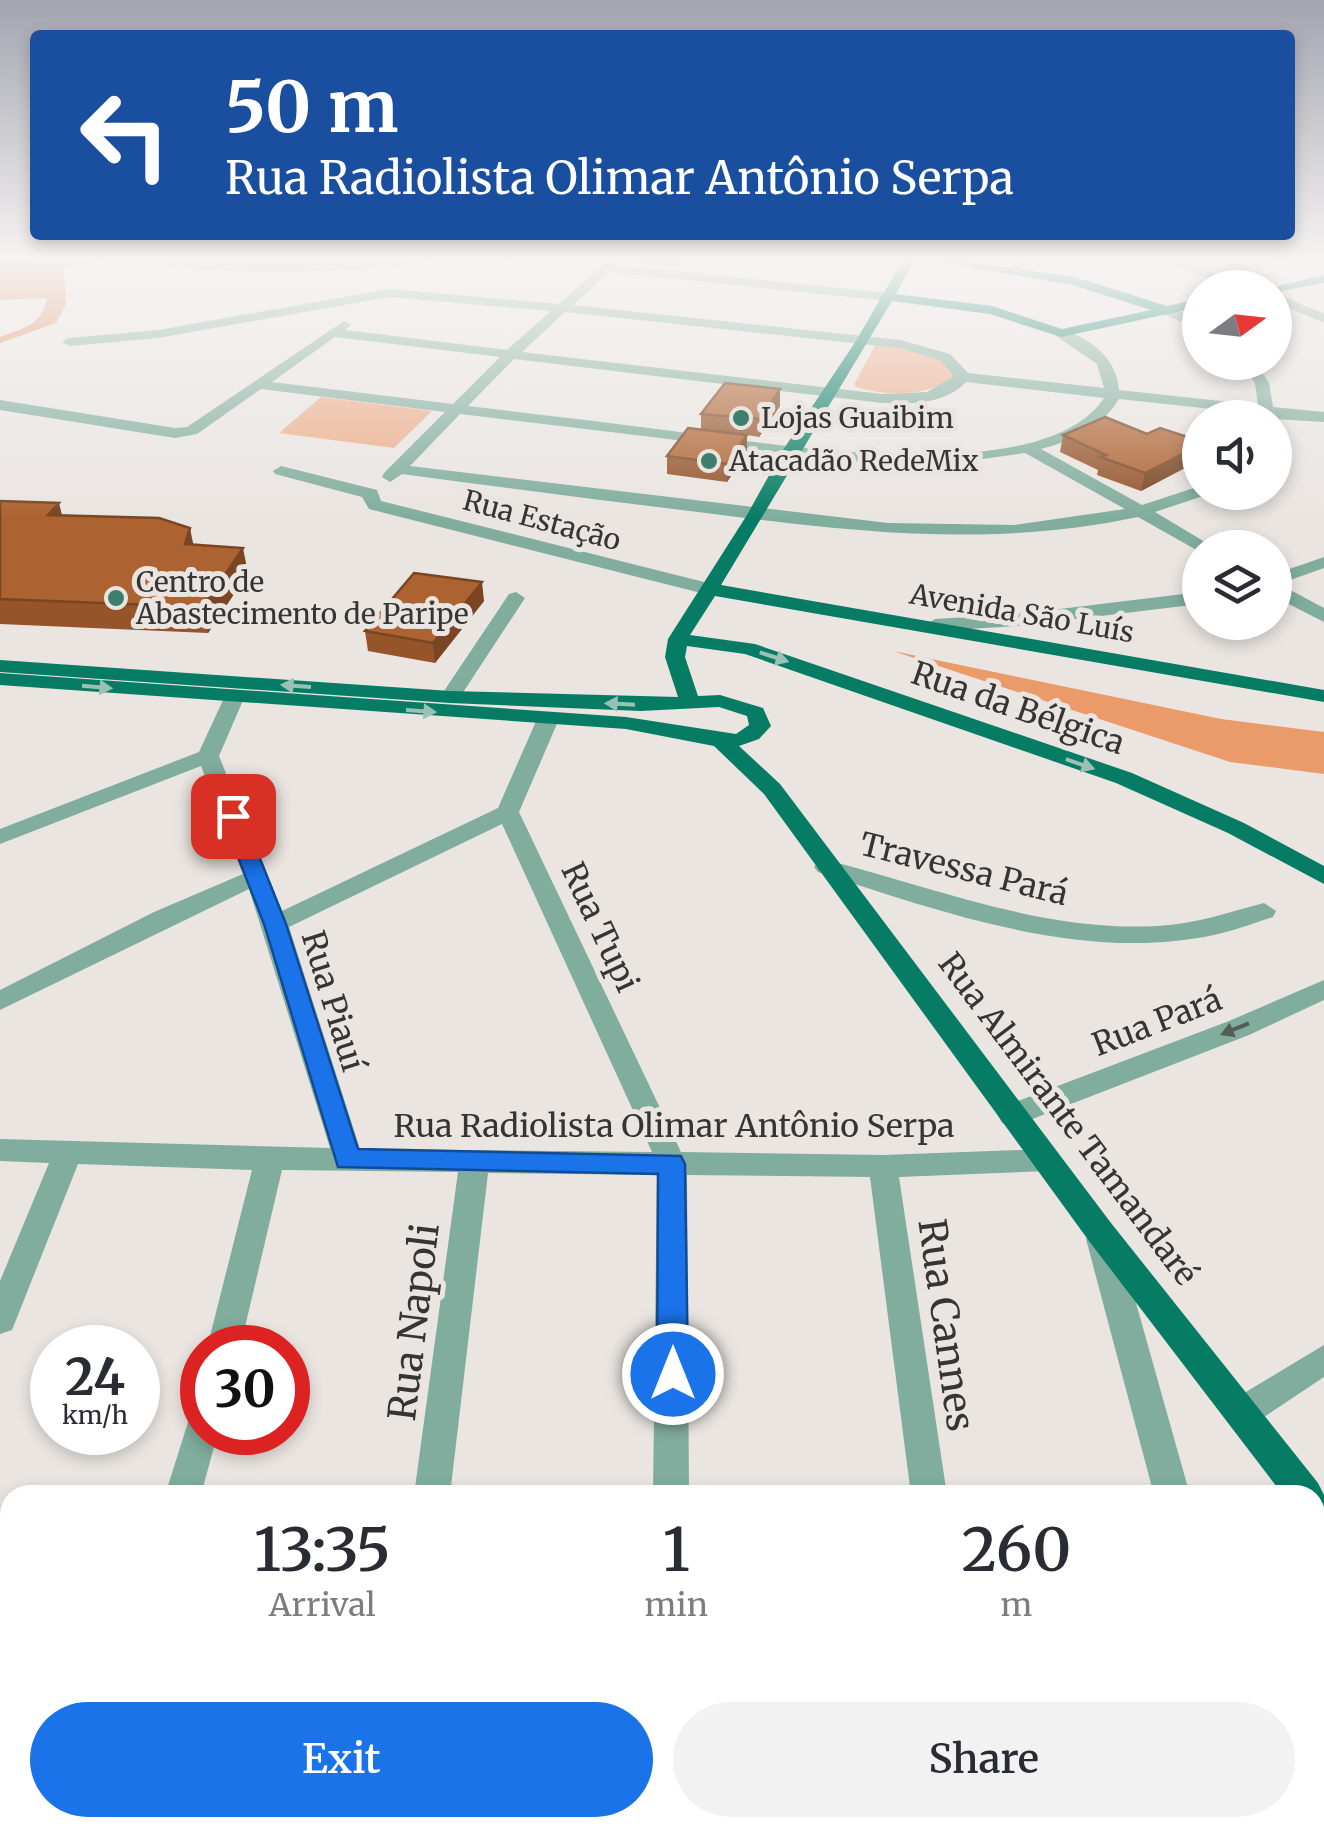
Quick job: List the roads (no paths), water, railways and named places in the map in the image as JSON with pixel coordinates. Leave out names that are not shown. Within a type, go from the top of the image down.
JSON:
[{"type":"main road","points":[[690,703],[675,657],[678,639],[791,450],[859,347]]},
{"type":"main road","name":"Avenida São Luís","points":[[709,589],[1318,693]]},
{"type":"main road","name":"Rua da Bélgica","points":[[678,639],[748,648],[1124,778],[1236,828],[1324,876]]},
{"type":"main road","points":[[0,666],[450,696],[641,705],[720,701],[746,706],[760,719],[756,733],[722,741],[644,725],[0,679]]},
{"type":"main road","name":"Rua Almirante Tamandaré","points":[[756,733],[772,788]]},
{"type":"main road","name":"Rua Almirante Tamandaré","points":[[722,741],[772,788],[826,867],[1100,1232],[1298,1485]]},
{"type":"street","points":[[0,406],[175,433],[200,427],[315,347]]},
{"type":"street","points":[[446,347],[830,393],[923,396],[951,388],[962,378],[1182,403]]},
{"type":"street","points":[[281,471],[371,494],[519,347]]},
{"type":"street","points":[[912,347],[936,352],[958,367],[962,378]]},
{"type":"street","points":[[261,386],[791,450],[945,459],[1030,449],[1087,426],[1106,409],[1113,394],[1110,376],[1098,356],[1083,347]]},
{"type":"street","points":[[1292,416],[1324,418]]},
{"type":"street","points":[[1030,449],[1182,534]]},
{"type":"street","points":[[399,469],[884,529],[954,532],[1031,528],[1146,512],[1182,498]]},
{"type":"street","name":"Rua Estação","points":[[371,494],[370,501],[375,505],[709,589]]},
{"type":"street","points":[[1292,574],[1324,562]]},
{"type":"street","points":[[450,696],[516,598]]},
{"type":"street","points":[[1292,598],[1324,616]]},
{"type":"street","points":[[935,625],[1018,620],[1182,600]]},
{"type":"street","points":[[1004,637],[1018,620]]},
{"type":"street","points":[[0,837],[208,756],[234,698]]},
{"type":"street","points":[[275,924],[508,812],[548,719]]},
{"type":"street","name":"Rua Piauí","points":[[208,756],[275,924],[348,1160]]},
{"type":"street","name":"Rua Tupi","points":[[508,812],[672,1164]]},
{"type":"street","name":"Travessa Pará","points":[[826,867],[962,909],[1084,932],[1162,932],[1232,922],[1264,911]]},
{"type":"street","points":[[0,1000],[163,918],[258,876]]},
{"type":"street","name":"Rua Pará","points":[[1012,1115],[1239,1028],[1324,989]]},
{"type":"street","name":"Rua Radiolista Olimar Antônio Serpa","points":[[0,1150],[270,1159],[672,1164],[883,1166],[1048,1160]]},
{"type":"street","points":[[0,1320],[69,1150]]},
{"type":"street","points":[[230,1325],[270,1159]]},
{"type":"street","name":"Rua Napoli","points":[[433,1485],[476,1160]]},
{"type":"street","points":[[670,1485],[672,1164]]},
{"type":"street","name":"Rua Cannes","points":[[883,1166],[928,1485]]},
{"type":"street","points":[[1100,1232],[1169,1485]]},
{"type":"street","points":[[1243,1412],[1324,1359]]},
{"type":"street","points":[[186,1485],[194,1455]]},
{"type":"place","name":"Lojas Guaibim","points":[[741,418]]},
{"type":"place","name":"Atacadão RedeMix","points":[[709,461]]},
{"type":"place","name":"Centro de Abastecimento de Paripe","points":[[116,598]]}]
